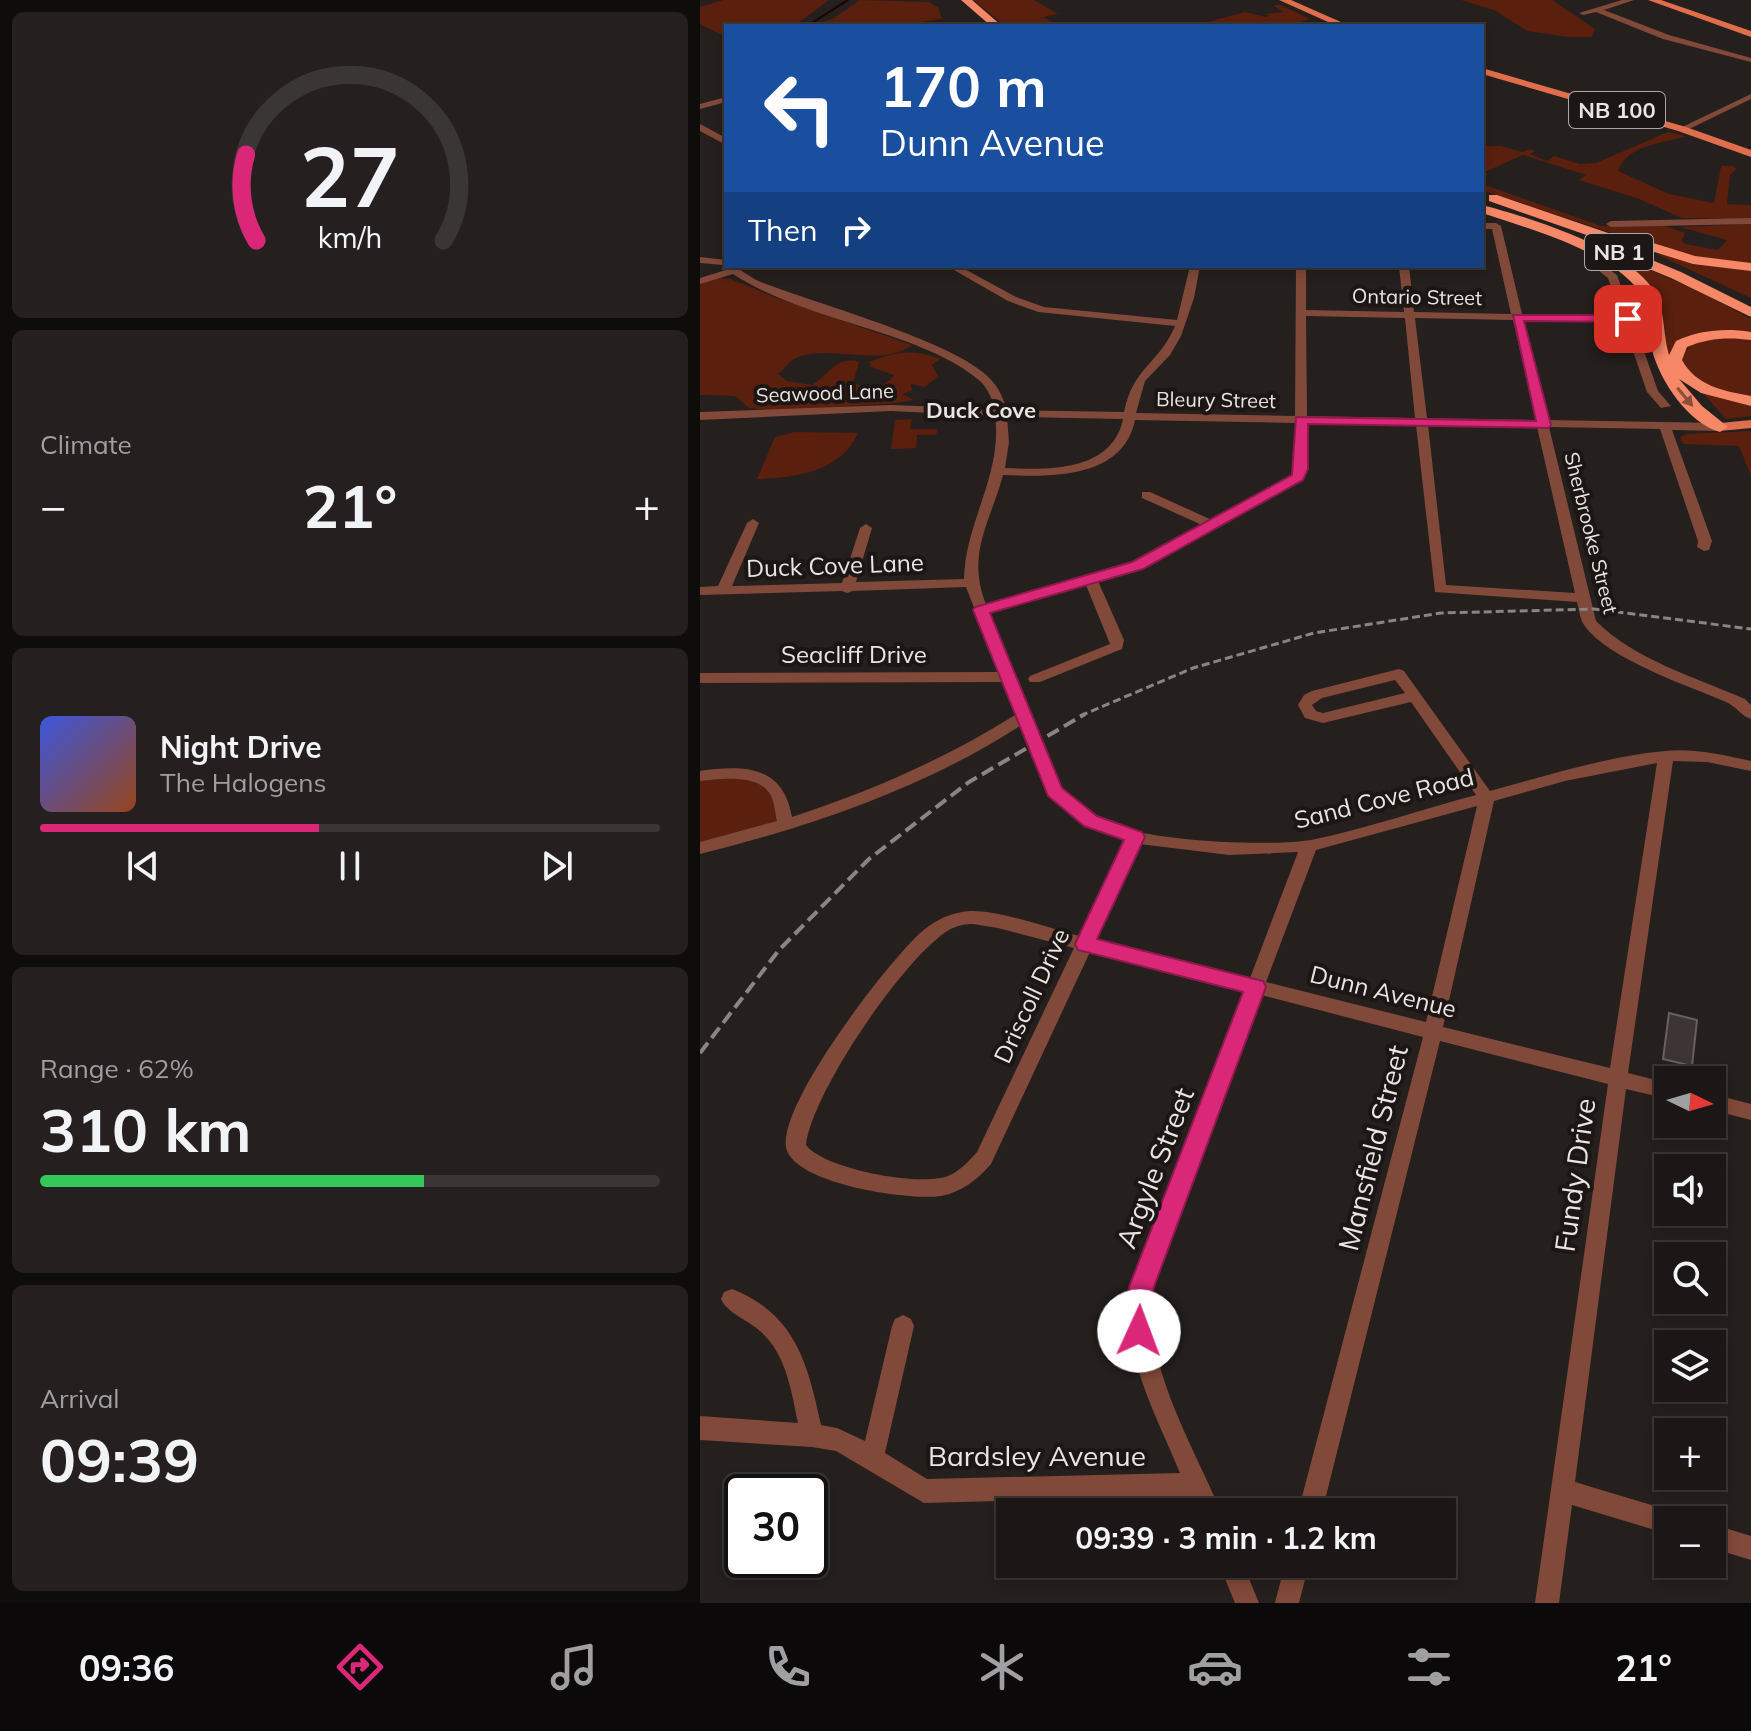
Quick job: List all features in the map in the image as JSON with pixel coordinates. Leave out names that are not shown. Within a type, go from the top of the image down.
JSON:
[{"type":"highway","points":[[966,0],[995,24]]},
{"type":"highway","name":"NB 1","points":[[1484,195],[1664,259],[1751,301]]},
{"type":"highway","points":[[1511,204],[1674,255],[1751,267]]},
{"type":"highway","points":[[1484,208],[1593,252],[1621,266],[1639,282],[1654,308],[1661,360],[1667,375],[1693,407],[1720,427]]},
{"type":"highway","name":"NB 1","points":[[1484,208],[1613,249],[1676,275],[1751,313]]},
{"type":"highway","points":[[1720,427],[1712,408],[1674,360],[1681,344],[1715,334],[1751,336]]},
{"type":"highway","points":[[1687,379],[1713,393],[1751,401]]},
{"type":"main road","points":[[1283,0],[1340,24]]},
{"type":"main road","points":[[1652,0],[1751,34]]},
{"type":"main road","name":"NB 100","points":[[1484,72],[1682,129],[1751,154]]},
{"type":"main road","points":[[1720,427],[1751,424]]},
{"type":"street","points":[[1583,13],[1630,0]]},
{"type":"street","points":[[1596,9],[1688,44],[1751,60]]},
{"type":"street","points":[[1682,129],[1751,96]]},
{"type":"street","points":[[700,107],[724,100]]},
{"type":"street","points":[[700,127],[724,141]]},
{"type":"street","points":[[1611,224],[1751,221]]},
{"type":"street","name":"Sherbrooke Street","points":[[1489,226],[1517,317],[1589,622],[1599,634],[1747,706]]},
{"type":"street","name":"Sand Cove Road","points":[[700,260],[724,265]]},
{"type":"street","points":[[700,281],[724,268]]},
{"type":"street","name":"Sand Cove Road","points":[[731,268],[817,308],[927,345],[960,362],[983,380],[1000,413],[1004,441],[998,471],[973,539],[971,583],[1048,779],[1065,803],[1105,828],[1135,837],[1229,849],[1309,846],[1565,776],[1666,756],[1707,757],[1751,766]]},
{"type":"street","points":[[956,268],[1012,299],[1042,310],[1179,323]]},
{"type":"street","points":[[998,471],[1056,471],[1100,460],[1119,444],[1125,434],[1128,410],[1143,375],[1169,351],[1194,280],[1195,268]]},
{"type":"street","points":[[981,610],[1137,566],[1298,477],[1301,469],[1301,268]]},
{"type":"street","points":[[1404,268],[1440,589],[1583,598]]},
{"type":"street","points":[[1603,270],[1613,277],[1653,392],[1665,406]]},
{"type":"street","name":"Ontario Street","points":[[1301,313],[1628,319]]},
{"type":"street","name":"Seawood Lane","points":[[700,416],[891,408],[1000,413]]},
{"type":"street","name":"Bleury Street","points":[[1000,413],[1720,427]]},
{"type":"street","points":[[1665,427],[1703,536],[1704,547]]},
{"type":"street","points":[[1146,495],[1211,524]]},
{"type":"street","points":[[722,592],[753,523]]},
{"type":"street","points":[[847,589],[866,528]]},
{"type":"street","points":[[1035,679],[1117,646],[1091,580]]},
{"type":"street","name":"Duck Cove Lane","points":[[700,591],[971,583]]},
{"type":"street","points":[[1414,696],[1323,718],[1310,714],[1305,705],[1309,698],[1317,694],[1399,674],[1487,798]]},
{"type":"street","name":"Seacliff Drive","points":[[700,678],[1008,677]]},
{"type":"street","points":[[700,848],[785,823],[902,782],[962,755],[1023,717]]},
{"type":"street","name":"Fundy Drive","points":[[1547,1603],[1618,1078],[1666,756]]},
{"type":"street","points":[[700,776],[749,777],[770,785],[779,796],[785,823]]},
{"type":"street","name":"Mansfield Street","points":[[1314,1498],[1433,1032],[1487,798]]},
{"type":"street","name":"Driscoll Drive","points":[[970,1174],[984,1158],[1135,837]]},
{"type":"street","name":"Argyle Street","points":[[1203,1498],[1147,1367],[1141,1348],[1138,1308],[1142,1287],[1309,846]]},
{"type":"street","name":"Dunn Avenue","points":[[970,1174],[956,1183],[938,1188],[916,1188],[834,1173],[800,1156],[795,1145],[796,1126],[858,1021],[899,968],[938,927],[972,917],[1654,1087]]},
{"type":"street","points":[[1726,1106],[1751,1112]]},
{"type":"street","points":[[732,1299],[769,1321],[791,1350],[812,1435]]},
{"type":"street","points":[[872,1459],[903,1326]]},
{"type":"street","name":"Bardsley Avenue","points":[[700,1428],[812,1435],[837,1440],[924,1491],[1197,1484]]},
{"type":"street","points":[[1562,1490],[1654,1518]]},
{"type":"street","points":[[1726,1540],[1751,1548]]},
{"type":"street","points":[[1237,1578],[1247,1603]]},
{"type":"street","points":[[1287,1603],[1293,1578]]},
{"type":"shaded area","points":[[723,0],[829,0],[797,24],[724,24],[724,36],[700,24],[700,7]]},
{"type":"shaded area","points":[[860,0],[929,2],[938,7],[942,19],[907,24],[818,24],[834,18]]},
{"type":"shaded area","points":[[973,0],[1034,0],[1058,14],[1043,17],[1055,24],[1003,24]]},
{"type":"shaded area","points":[[1461,0],[1552,0],[1595,29],[1592,37],[1527,31],[1494,10]]},
{"type":"shaded area","points":[[1273,5],[1281,5],[1310,19],[1294,24],[1200,24],[1245,12],[1266,17],[1269,16],[1266,14],[1283,12]]},
{"type":"shaded area","points":[[1668,132],[1686,136],[1638,150],[1629,155],[1618,171],[1669,194],[1714,203],[1721,166],[1733,166],[1736,169],[1730,175],[1727,204],[1751,205],[1751,219],[1682,218],[1639,199],[1579,180],[1586,175],[1523,155],[1485,172],[1488,174],[1484,177],[1484,146],[1501,146],[1522,152],[1530,149],[1535,151],[1530,154],[1547,161],[1554,156],[1580,164],[1596,163]]},
{"type":"shaded area","points":[[1484,185],[1601,226],[1662,225],[1685,233],[1682,240],[1685,244],[1718,250],[1727,240],[1680,227],[1751,224],[1751,265],[1669,252],[1484,191]]},
{"type":"shaded area","points":[[1597,247],[1699,291],[1751,319],[1751,332],[1717,330],[1694,334],[1684,338],[1669,353],[1673,372],[1707,411],[1669,370],[1664,358],[1658,310],[1650,290],[1624,266],[1592,249]]},
{"type":"shaded area","points":[[1662,253],[1751,269],[1751,298],[1658,255]]},
{"type":"shaded area","points":[[731,279],[912,345],[885,355],[825,353],[796,358],[778,374],[787,381],[812,385],[839,363],[851,361],[859,362],[853,383],[881,385],[894,375],[871,367],[869,362],[904,353],[922,353],[940,359],[932,365],[938,376],[925,387],[911,384],[912,391],[902,394],[914,400],[895,403],[775,411],[749,408],[735,396],[700,395],[700,282]]},
{"type":"shaded area","points":[[1711,337],[1751,338],[1751,397],[1709,387],[1681,365],[1691,346]]},
{"type":"shaded area","points":[[1702,392],[1751,403],[1751,416],[1726,419]]},
{"type":"shaded area","points":[[912,419],[910,429],[938,429],[936,435],[917,435],[916,448],[891,449],[895,420]]},
{"type":"shaded area","points":[[1751,431],[1751,476],[1739,446],[1683,444],[1680,437],[1686,434]]},
{"type":"shaded area","points":[[795,432],[858,433],[850,446],[829,464],[801,474],[757,479],[775,437]]},
{"type":"shaded area","points":[[700,776],[741,776],[770,785],[785,823],[700,848]]},
{"type":"building","points":[[1669,1013],[1697,1020],[1692,1066],[1663,1059]]},
{"type":"waterway","points":[[810,24],[848,0]]},
{"type":"railway","points":[[1080,716],[1193,668],[1314,633],[1441,613],[1594,609],[1751,629]]},
{"type":"railway","points":[[700,1053],[779,950],[869,859],[969,782],[1085,714]]},
{"type":"district","name":"Duck Cove","points":[[981,410]]},
{"type":"route","points":[[1139,1331],[1138,1308],[1142,1287],[1255,987],[1085,944],[1135,837],[1091,821],[1054,792],[981,610],[1137,566],[1298,477],[1301,469],[1301,420],[1544,425],[1517,317],[1628,319]]}]
